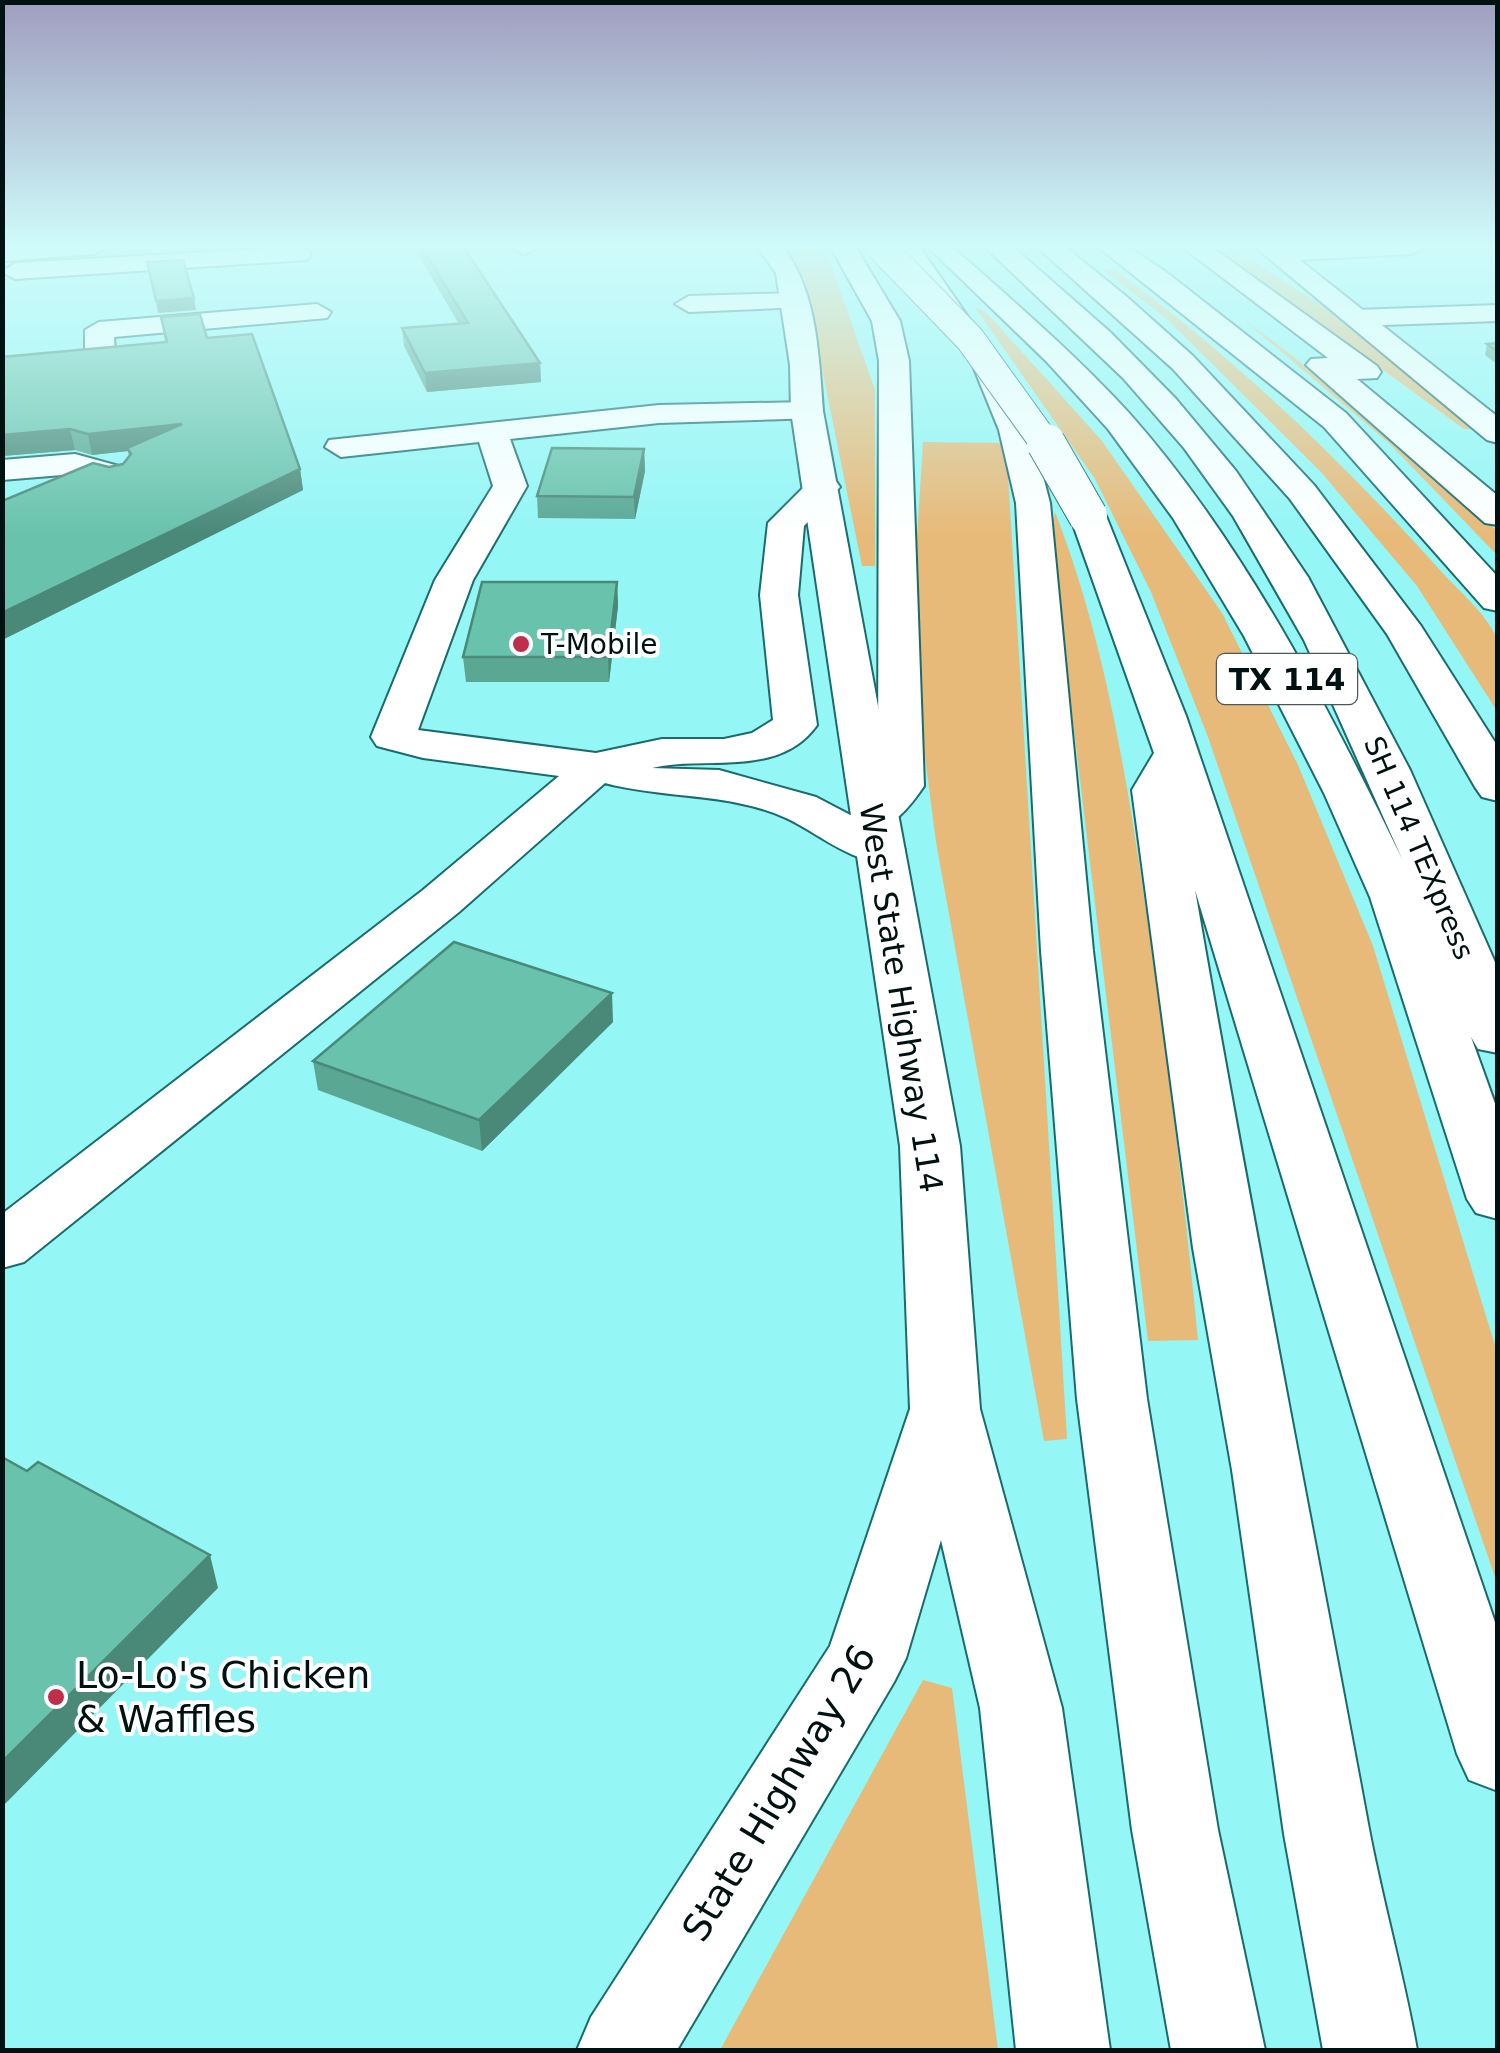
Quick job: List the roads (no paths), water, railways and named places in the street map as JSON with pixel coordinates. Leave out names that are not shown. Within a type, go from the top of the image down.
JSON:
[{"type":"main road","name":"West State Highway 114","points":[[799,342],[807,412],[824,486],[930,1146],[946,1409],[1021,1708],[1063,2050]]},
{"type":"main road","points":[[492,430],[510,486],[454,580],[393,737],[422,745],[596,767],[654,782],[720,784],[877,833],[901,786],[894,378],[889,342]]},
{"type":"main road","points":[[975,342],[1060,461],[1106,556],[1175,754],[1498,1754]]},
{"type":"main road","points":[[976,342],[1007,400],[1025,457],[1033,502],[1096,1280],[1116,1450],[1172,1811],[1218,2050]]},
{"type":"main road","name":"TX 114","points":[[1041,342],[1119,422],[1189,516],[1264,636],[1347,792],[1395,897],[1498,1199]]},
{"type":"main road","name":"SH 114 TEXpress","points":[[1100,342],[1178,420],[1250,515],[1323,639],[1399,794],[1498,1036]]},
{"type":"main road","points":[[1162,342],[1243,420],[1324,516],[1415,640],[1498,787]]},
{"type":"main road","points":[[1237,342],[1335,420],[1498,600]]},
{"type":"main road","points":[[1290,342],[1413,438],[1498,516]]},
{"type":"main road","points":[[1335,342],[1490,445]]},
{"type":"main road","points":[[1380,342],[1490,445]]},
{"type":"main road","points":[[341,447],[659,414],[807,412]]},
{"type":"main road","points":[[2,470],[74,464],[114,476]]},
{"type":"main road","points":[[2,1247],[441,901],[596,767],[662,752],[724,752],[766,744],[795,724],[779,595],[786,523],[824,486]]},
{"type":"main road","points":[[1175,754],[1154,790],[1225,1248],[1268,1470],[1327,1834],[1370,2050]]},
{"type":"main road","name":"State Highway 26","points":[[624,2050],[866,1658],[946,1409]]},
{"type":"place","name":"T-Mobile","points":[[521,644]]},
{"type":"place","name":"Lo-Lo's Chicken & Waffles","points":[[56,1697]]}]
